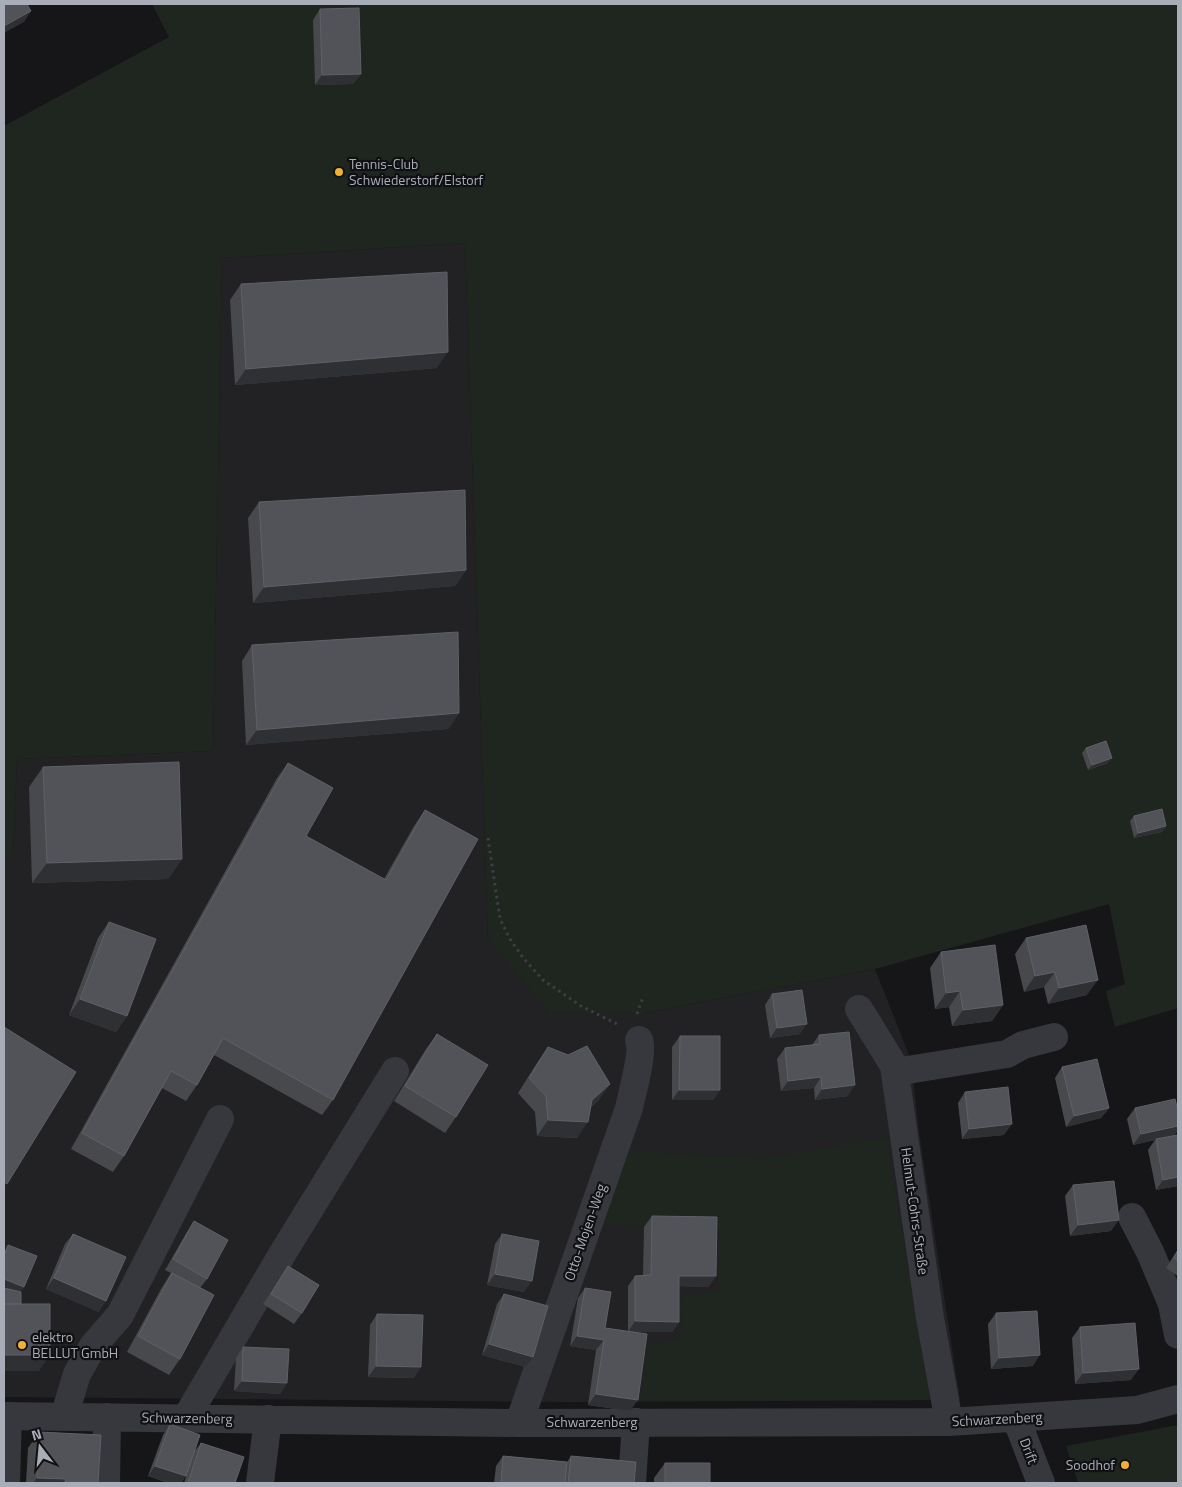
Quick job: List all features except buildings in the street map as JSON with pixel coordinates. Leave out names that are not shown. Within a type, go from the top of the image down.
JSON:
[{"type":"street","name":"Helmut-Cohrs-Straße","points":[[859,1009],[894,1066],[930,1318],[949,1422]]},
{"type":"street","points":[[895,1072],[1007,1054],[1023,1045],[1054,1037]]},
{"type":"street","name":"Otto-Mojen-Weg","points":[[520,1423],[629,1108],[640,1056],[641,1043],[639,1040]]},
{"type":"street","points":[[186,1418],[284,1251],[395,1071]]},
{"type":"street","points":[[64,1417],[77,1374],[94,1346],[120,1315],[220,1119]]},
{"type":"street","points":[[1132,1217],[1150,1252],[1172,1304],[1178,1335]]},
{"type":"street","name":"Schwarzenberg","points":[[6,1416],[520,1423],[949,1422],[1138,1410],[1178,1399]]},
{"type":"street","points":[[6,1416],[6,1483]]},
{"type":"street","points":[[106,1483],[107,1417]]},
{"type":"street","name":"Drift","points":[[1016,1418],[1041,1483]]},
{"type":"street","points":[[260,1483],[268,1419]]},
{"type":"street","points":[[632,1483],[636,1422]]},
{"type":"path","points":[[488,838],[500,919],[510,939],[524,959],[543,980],[581,1006],[627,1029],[639,1040]]},
{"type":"shaded area","points":[[152,4],[1178,4],[1178,1008],[1115,1027],[1106,991],[1125,984],[1109,904],[875,969],[644,1013],[550,1013],[488,939],[465,243],[222,258],[213,751],[17,759],[13,855],[4,855],[4,126],[169,37]]},
{"type":"shaded area","points":[[465,243],[488,939],[644,1013],[875,969],[911,1060],[919,1132],[960,1400],[571,1402],[4,1397],[4,855],[13,854],[17,759],[213,751],[222,258]]},
{"type":"shaded area","points":[[886,1137],[930,1400],[640,1401],[647,1345],[681,1338],[680,1297],[717,1291],[720,1232],[602,1223],[626,1151],[765,1158]]},
{"type":"shaded area","name":"Soodhof","points":[[1178,1425],[1178,1483],[1078,1483],[1066,1446]]},
{"type":"place","name":"Tennis-Club Schwiederstorf/Elstorf","points":[[339,172]]},
{"type":"place","name":"elektro BELLUT GmbH","points":[[22,1345]]},
{"type":"place","name":"Soodhof","points":[[1125,1465]]}]
